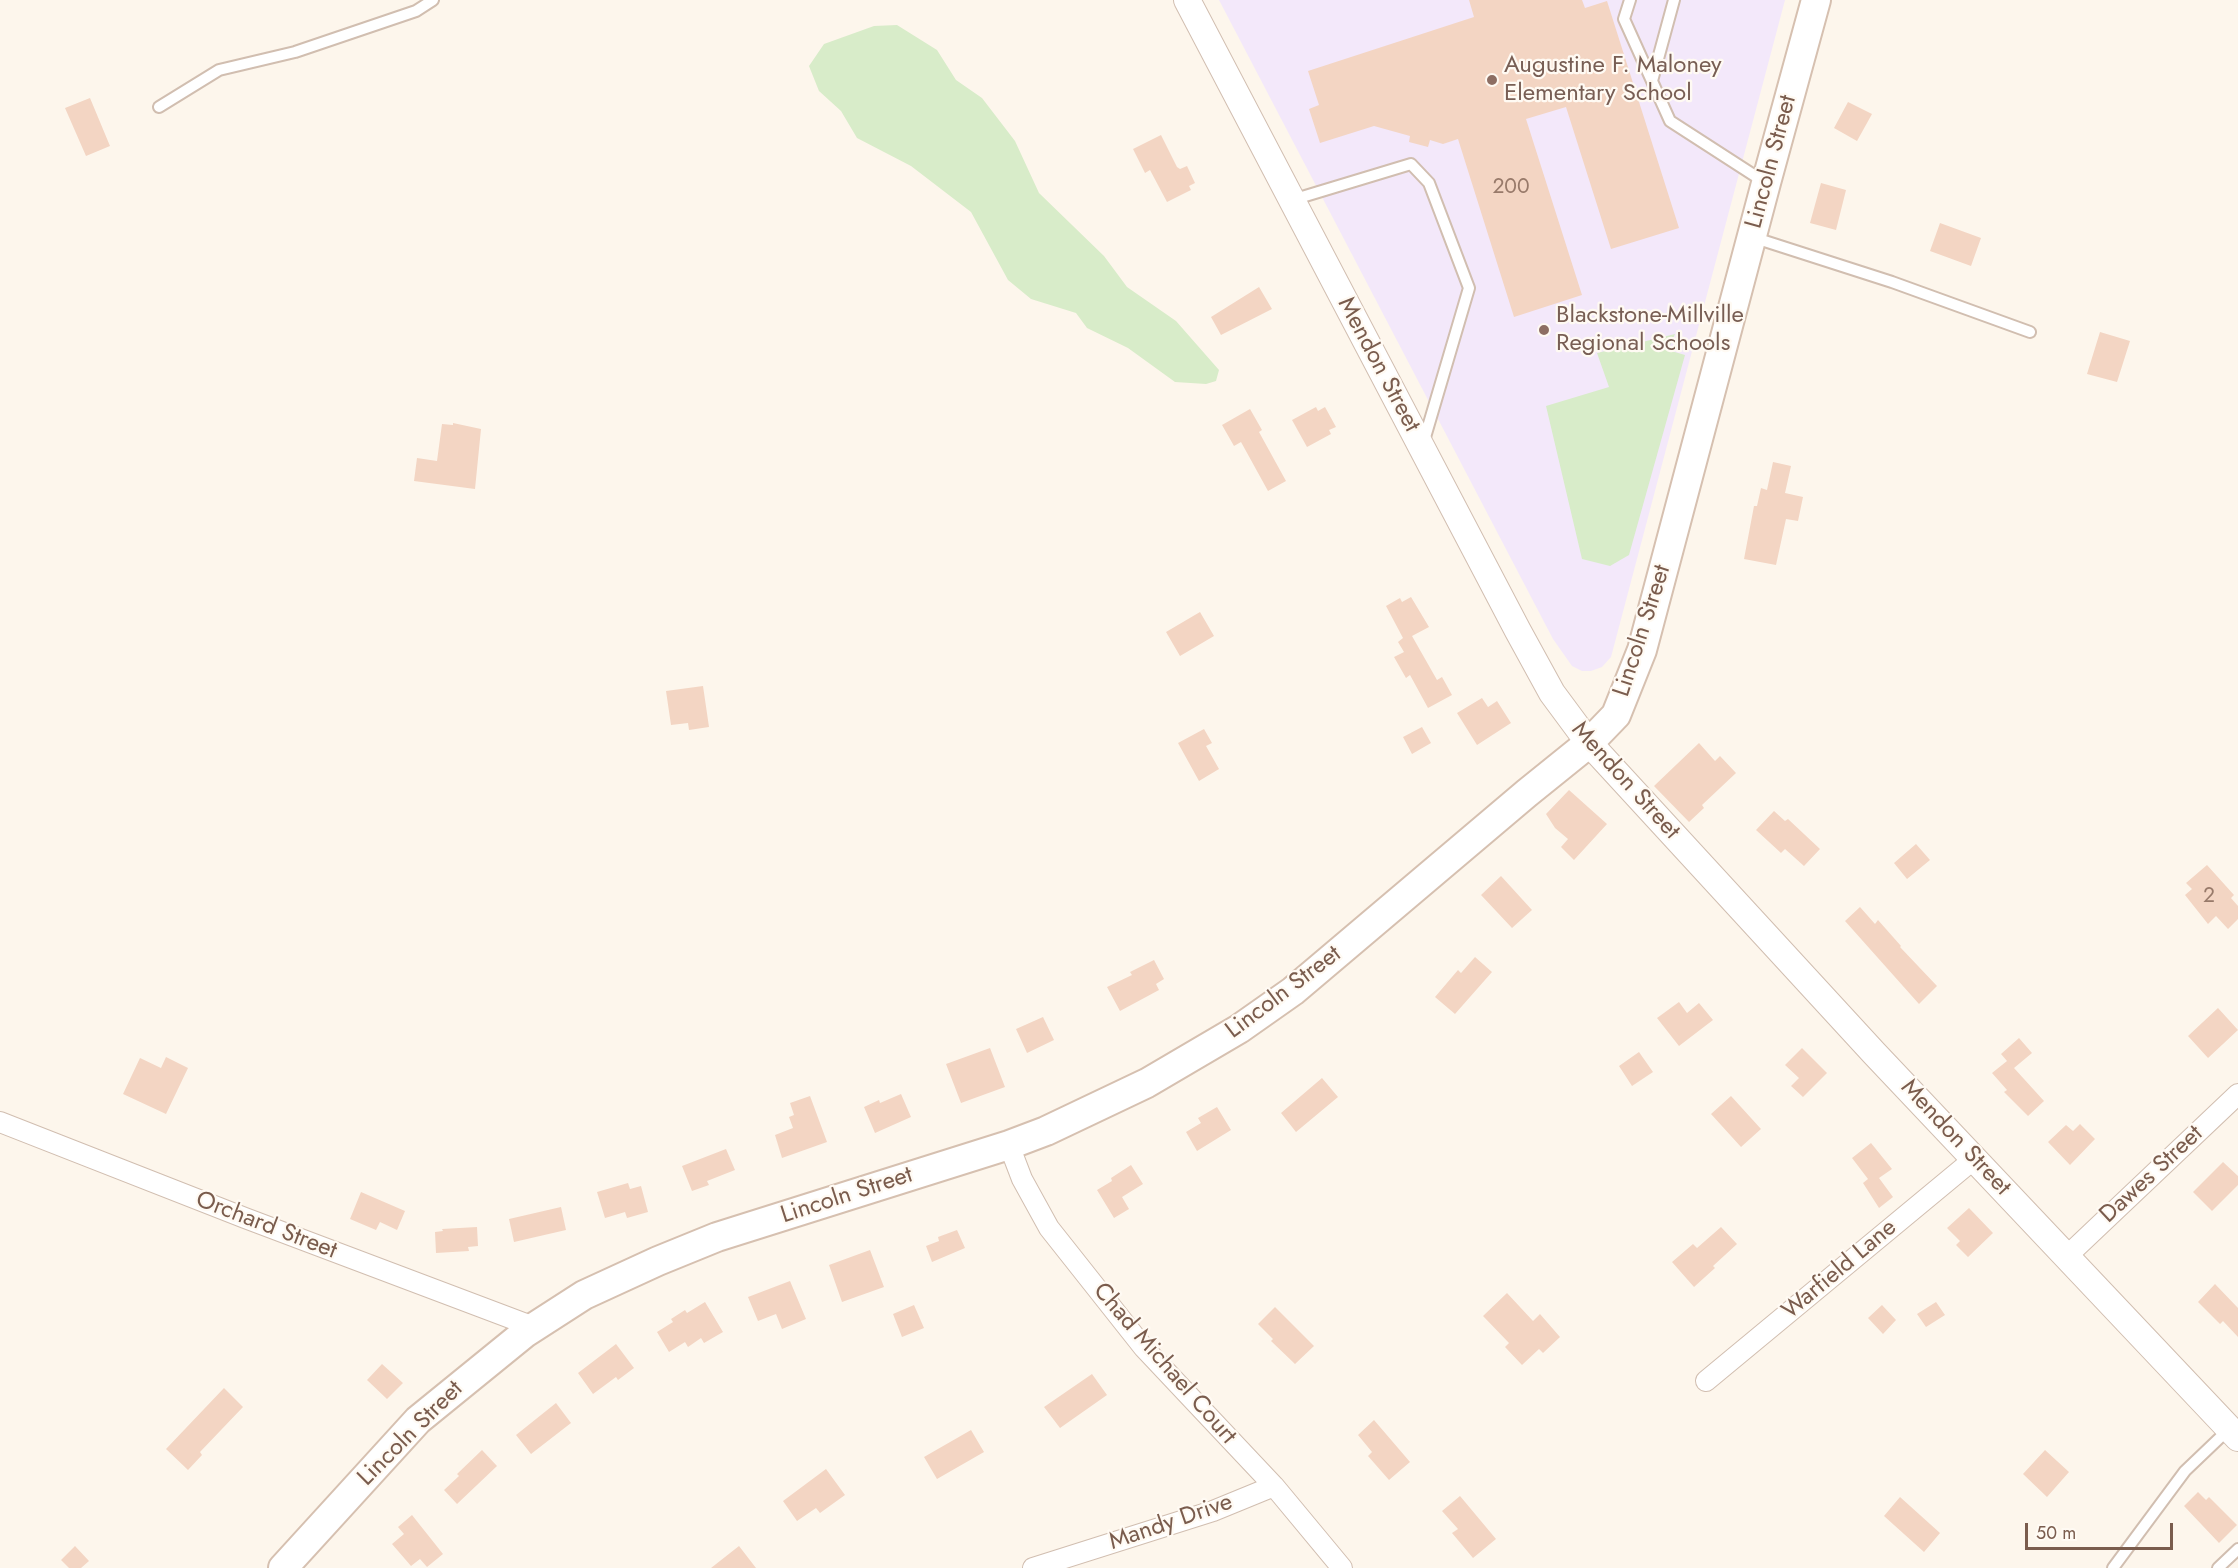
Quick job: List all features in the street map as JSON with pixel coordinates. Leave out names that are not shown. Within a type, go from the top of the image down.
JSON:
[{"type":"main road","name":"Lincoln Street","points":[[283,1568],[418,1420],[491,1359],[534,1327],[602,1286],[694,1246],[1009,1144],[1056,1126],[1147,1083],[1211,1047],[1293,991],[1589,743],[1616,716],[1642,650],[1816,0]]},
{"type":"street","name":"Mendon Street","points":[[1187,0],[1552,693],[1589,743],[1974,1159],[2234,1433]]},
{"type":"street","name":"Dawes Street","points":[[2066,1257],[2238,1094]]},
{"type":"street","name":"Orchard Street","points":[[0,1122],[245,1218],[534,1327]]},
{"type":"street","name":"Chad Michael Court","points":[[1009,1144],[1022,1179],[1049,1228],[1144,1348],[1274,1486],[1342,1568]]},
{"type":"street","name":"Warfield Lane","points":[[1706,1381],[1974,1159]]},
{"type":"street","name":"Mandy Drive","points":[[1033,1568],[1213,1511],[1274,1486]]},
{"type":"lane","points":[[159,107],[219,70],[295,52],[416,10],[433,0]]},
{"type":"lane","points":[[1630,0],[1624,19],[1670,121],[1766,183]]},
{"type":"lane","points":[[1652,81],[1674,0]]},
{"type":"lane","points":[[1291,200],[1411,164],[1429,183],[1469,288],[1422,450]]},
{"type":"lane","points":[[1751,237],[1893,282],[2030,332]]},
{"type":"lane","points":[[2113,1568],[2185,1471],[2234,1433]]},
{"type":"lane","points":[[2218,1568],[2238,1549]]},
{"type":"shaded area","name":"Blackstone-Millville Regional Schools","points":[[1219,0],[1785,0],[1611,657],[1602,667],[1582,671],[1572,666],[1553,639]]},
{"type":"green space","points":[[897,25],[937,50],[956,80],[982,98],[1015,141],[1039,193],[1104,256],[1127,287],[1176,321],[1219,370],[1216,381],[1206,384],[1175,382],[1128,348],[1087,328],[1076,313],[1031,299],[1008,280],[971,212],[911,166],[857,138],[841,111],[819,91],[809,66],[824,44],[874,26]]},
{"type":"green space","points":[[1675,334],[1668,350],[1685,355],[1629,555],[1610,566],[1582,559],[1546,406],[1609,387],[1597,353]]},
{"type":"building","points":[[1469,0],[1582,0],[1585,8],[1607,1],[1679,228],[1611,249],[1566,107],[1526,119],[1582,295],[1514,317],[1458,139],[1443,144],[1430,140],[1428,147],[1409,142],[1410,136],[1374,126],[1320,143],[1309,109],[1319,105],[1308,71],[1474,17]]},
{"type":"building","points":[[90,98],[110,146],[86,156],[65,108]]},
{"type":"building","points":[[1848,102],[1872,114],[1857,141],[1834,128]]},
{"type":"building","points":[[1161,135],[1177,167],[1180,169],[1187,166],[1195,183],[1189,186],[1191,190],[1167,202],[1150,170],[1145,173],[1133,149]]},
{"type":"building","points":[[1821,183],[1846,190],[1836,230],[1810,223]]},
{"type":"building","points":[[1940,223],[1981,238],[1971,266],[1930,251]]},
{"type":"building","points":[[1259,287],[1272,309],[1221,335],[1211,317]]},
{"type":"building","points":[[2100,332],[2130,341],[2117,382],[2087,374]]},
{"type":"building","points":[[1316,407],[1318,411],[1325,407],[1336,427],[1329,430],[1331,434],[1307,447],[1292,420]]},
{"type":"building","points":[[1250,409],[1262,430],[1259,432],[1286,481],[1268,491],[1241,442],[1234,446],[1222,425]]},
{"type":"building","points":[[453,423],[481,429],[475,489],[414,481],[417,458],[437,461],[442,424],[453,425]]},
{"type":"building","points":[[1773,462],[1791,466],[1785,493],[1803,497],[1798,521],[1786,519],[1776,565],[1744,559],[1754,506],[1757,506],[1761,488],[1767,490]]},
{"type":"building","points":[[1411,597],[1429,627],[1412,636],[1437,680],[1442,677],[1452,695],[1428,708],[1410,675],[1406,678],[1394,657],[1404,652],[1398,642],[1403,638],[1386,606],[1400,598],[1402,602]]},
{"type":"building","points":[[1200,612],[1214,636],[1180,656],[1166,632]]},
{"type":"building","points":[[703,686],[709,727],[689,730],[688,723],[671,725],[666,691]]},
{"type":"building","points":[[1482,698],[1488,707],[1497,701],[1511,723],[1477,745],[1457,713]]},
{"type":"building","points":[[1422,727],[1431,743],[1412,754],[1403,737]]},
{"type":"building","points":[[1204,729],[1212,743],[1206,746],[1219,769],[1199,781],[1178,743]]},
{"type":"building","points":[[1699,743],[1715,761],[1720,756],[1736,773],[1702,805],[1704,808],[1689,822],[1654,786]]},
{"type":"building","points":[[1569,790],[1607,824],[1574,860],[1561,847],[1568,839],[1555,828],[1546,814]]},
{"type":"building","points":[[1774,811],[1785,821],[1788,819],[1820,849],[1804,866],[1785,849],[1781,853],[1756,830]]},
{"type":"building","points":[[1916,844],[1930,860],[1907,879],[1894,863]]},
{"type":"building","points":[[2207,865],[2234,895],[2231,898],[2238,906],[2238,919],[2228,929],[2216,916],[2208,924],[2185,895],[2192,889],[2186,883]]},
{"type":"building","points":[[1501,876],[1532,910],[1512,928],[1481,895]]},
{"type":"building","points":[[1860,907],[1875,924],[1878,920],[1937,986],[1919,1004],[1845,921]]},
{"type":"building","points":[[1475,957],[1492,972],[1455,1014],[1435,997],[1458,970],[1461,973]]},
{"type":"building","points":[[1154,960],[1164,979],[1156,984],[1159,990],[1120,1011],[1107,987],[1132,975],[1130,972]]},
{"type":"building","points":[[1679,1002],[1687,1013],[1699,1003],[1713,1020],[1679,1046],[1657,1018]]},
{"type":"building","points":[[2218,1008],[2238,1030],[2208,1058],[2188,1036]]},
{"type":"building","points":[[1043,1017],[1054,1040],[1027,1053],[1016,1029]]},
{"type":"building","points":[[2019,1038],[2032,1053],[2014,1068],[2044,1101],[2028,1116],[2004,1092],[2007,1090],[1992,1073],[2007,1061],[2001,1054]]},
{"type":"building","points":[[990,1048],[1005,1087],[961,1103],[946,1064]]},
{"type":"building","points":[[1802,1048],[1827,1073],[1803,1097],[1791,1086],[1799,1078],[1785,1065]]},
{"type":"building","points":[[1639,1052],[1653,1072],[1632,1086],[1619,1066]]},
{"type":"building","points":[[166,1057],[188,1068],[166,1114],[123,1094],[140,1058],[161,1068]]},
{"type":"building","points":[[1322,1078],[1338,1097],[1296,1132],[1281,1113]]},
{"type":"building","points":[[901,1094],[911,1117],[875,1133],[864,1107]]},
{"type":"building","points":[[810,1096],[827,1142],[782,1158],[775,1135],[793,1128],[789,1117],[794,1115],[790,1103]]},
{"type":"building","points":[[1731,1096],[1761,1129],[1741,1147],[1711,1114]]},
{"type":"building","points":[[1217,1107],[1231,1130],[1197,1151],[1186,1132],[1201,1123],[1198,1118]]},
{"type":"building","points":[[2080,1124],[2095,1139],[2070,1165],[2048,1142],[2066,1125],[2073,1131]]},
{"type":"building","points":[[1871,1143],[1892,1169],[1879,1178],[1893,1197],[1879,1208],[1863,1183],[1868,1179],[1852,1158]]},
{"type":"building","points":[[726,1149],[735,1170],[707,1181],[709,1185],[692,1191],[682,1166]]},
{"type":"building","points":[[2223,1162],[2238,1176],[2238,1185],[2212,1211],[2193,1192]]},
{"type":"building","points":[[1131,1165],[1143,1184],[1122,1197],[1129,1209],[1114,1218],[1097,1190]]},
{"type":"building","points":[[628,1183],[630,1189],[641,1186],[648,1212],[627,1218],[625,1212],[605,1218],[597,1192]]},
{"type":"building","points":[[361,1192],[405,1211],[397,1230],[380,1222],[376,1230],[350,1219]]},
{"type":"building","points":[[561,1207],[566,1230],[514,1242],[509,1219]]},
{"type":"building","points":[[1969,1208],[1993,1233],[1968,1257],[1956,1245],[1960,1241],[1947,1228]]},
{"type":"building","points":[[477,1227],[478,1246],[468,1247],[469,1251],[436,1253],[435,1232],[443,1231],[442,1229]]},
{"type":"building","points":[[1721,1227],[1737,1244],[1694,1287],[1672,1262],[1693,1244],[1697,1248]]},
{"type":"building","points":[[957,1230],[965,1248],[932,1262],[926,1246],[939,1241],[938,1237]]},
{"type":"building","points":[[870,1250],[884,1287],[842,1302],[829,1265]]},
{"type":"building","points":[[790,1281],[806,1319],[782,1329],[776,1314],[758,1321],[748,1297]]},
{"type":"building","points":[[2215,1284],[2238,1308],[2238,1337],[2223,1321],[2220,1324],[2198,1302]]},
{"type":"building","points":[[1507,1293],[1533,1321],[1540,1314],[1560,1337],[1543,1353],[1539,1349],[1522,1365],[1505,1347],[1509,1343],[1483,1316]]},
{"type":"building","points":[[705,1302],[723,1332],[704,1343],[701,1338],[688,1347],[685,1342],[669,1352],[657,1332],[673,1322],[671,1319],[685,1310],[687,1313]]},
{"type":"building","points":[[1936,1302],[1945,1315],[1926,1327],[1917,1314]]},
{"type":"building","points":[[914,1305],[924,1328],[902,1337],[893,1314]]},
{"type":"building","points":[[1882,1305],[1896,1320],[1883,1334],[1868,1318]]},
{"type":"building","points":[[1275,1307],[1314,1346],[1295,1364],[1271,1341],[1273,1339],[1258,1324]]},
{"type":"building","points":[[616,1344],[634,1368],[618,1380],[616,1377],[593,1394],[578,1373]]},
{"type":"building","points":[[382,1364],[403,1383],[387,1399],[367,1380]]},
{"type":"building","points":[[1092,1374],[1107,1395],[1060,1428],[1044,1407]]},
{"type":"building","points":[[224,1388],[243,1407],[200,1452],[202,1455],[188,1470],[166,1449]]},
{"type":"building","points":[[556,1403],[571,1423],[531,1454],[516,1435]]},
{"type":"building","points":[[1374,1420],[1410,1462],[1389,1480],[1368,1456],[1372,1452],[1358,1435]]},
{"type":"building","points":[[971,1430],[984,1452],[937,1479],[924,1457]]},
{"type":"building","points":[[482,1450],[497,1466],[457,1504],[444,1490]]},
{"type":"building","points":[[2045,1450],[2069,1472],[2047,1497],[2023,1474]]},
{"type":"building","points":[[826,1469],[845,1495],[820,1513],[816,1508],[797,1521],[783,1501]]},
{"type":"building","points":[[2198,1492],[2206,1500],[2209,1497],[2237,1525],[2219,1543],[2184,1506]]},
{"type":"building","points":[[1460,1496],[1496,1539],[1473,1558],[1452,1533],[1458,1529],[1442,1511]]},
{"type":"building","points":[[1900,1497],[1940,1533],[1924,1552],[1884,1516]]},
{"type":"building","points":[[412,1515],[443,1554],[427,1567],[420,1559],[411,1566],[392,1544],[404,1534],[398,1527]]},
{"type":"building","points":[[75,1546],[89,1561],[81,1568],[69,1568],[61,1560]]},
{"type":"building","points":[[739,1546],[756,1568],[711,1568]]},
{"type":"place","name":"Augustine F. Maloney Elementary School","points":[[1492,80]]},
{"type":"place","name":"Blackstone-Millville Regional Schools","points":[[1544,330]]}]
